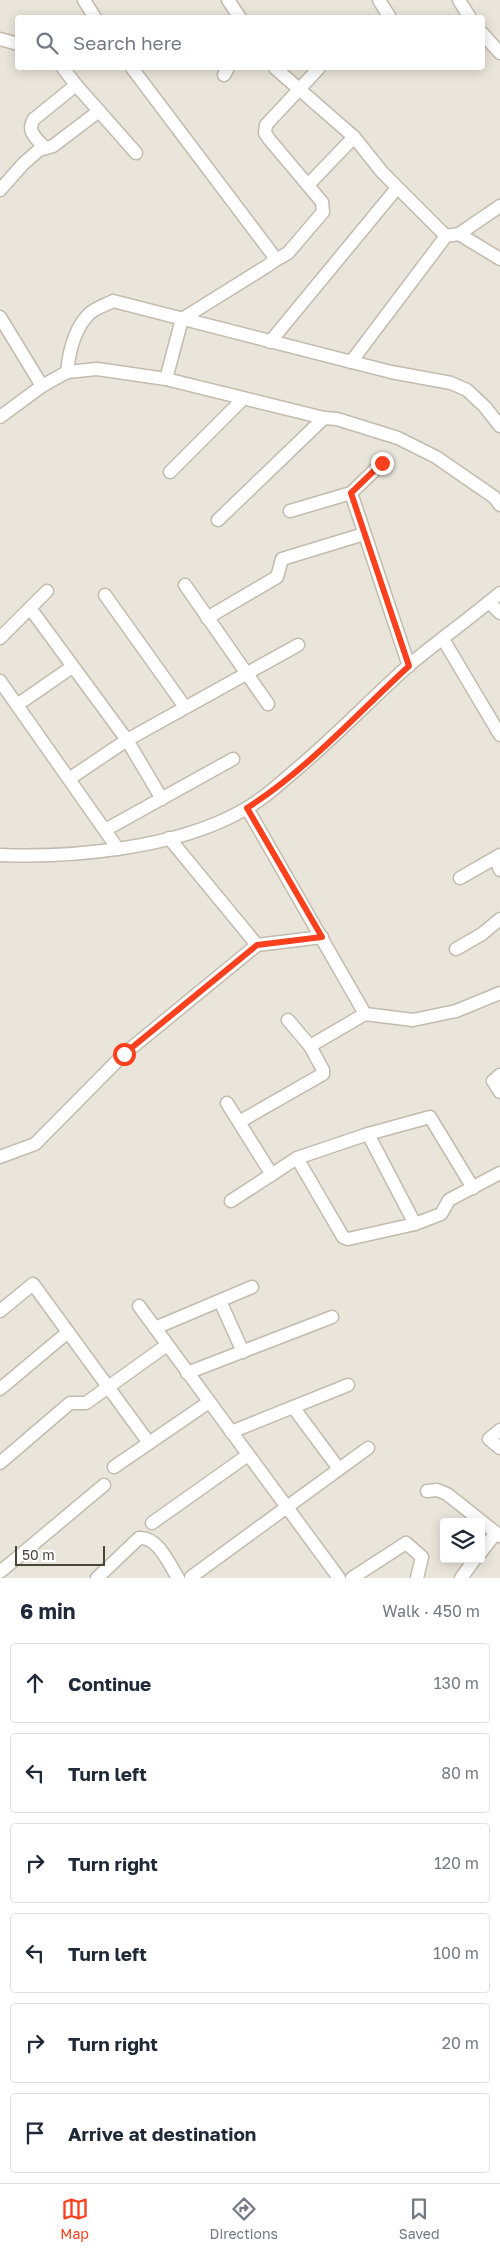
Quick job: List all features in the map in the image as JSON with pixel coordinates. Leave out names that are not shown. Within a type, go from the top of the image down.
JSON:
[{"type":"street","points":[[84,0],[93,15]]},
{"type":"street","points":[[228,0],[238,15]]},
{"type":"street","points":[[458,0],[468,15]]},
{"type":"street","points":[[382,1],[389,15]]},
{"type":"street","points":[[485,36],[500,53]]},
{"type":"street","points":[[0,39],[15,43]]},
{"type":"street","points":[[65,70],[136,153]]},
{"type":"street","points":[[134,70],[273,255],[274,261]]},
{"type":"street","points":[[278,70],[354,137],[397,188],[453,235],[500,259]]},
{"type":"street","points":[[166,379],[182,319],[288,253],[323,212],[322,202],[265,133],[266,125],[316,70]]},
{"type":"street","points":[[44,147],[30,131],[30,124],[76,85]]},
{"type":"street","points":[[0,190],[23,164],[44,147],[53,146],[99,111]]},
{"type":"street","points":[[308,185],[354,137]]},
{"type":"street","points":[[270,342],[397,188]]},
{"type":"street","points":[[351,362],[453,235],[500,206]]},
{"type":"street","points":[[67,372],[68,355],[77,333],[90,313],[113,301],[391,372],[451,384],[467,390],[485,406],[500,426]]},
{"type":"street","points":[[0,317],[42,386]]},
{"type":"street","points":[[0,417],[42,386],[67,372],[97,369],[166,379],[324,418],[337,419],[398,438],[436,457],[494,497],[500,504]]},
{"type":"street","points":[[170,472],[243,399]]},
{"type":"street","points":[[218,520],[324,418]]},
{"type":"street","points":[[290,511],[351,493],[382,463]]},
{"type":"street","points":[[351,493],[409,666]]},
{"type":"street","points":[[207,618],[277,576],[282,560],[364,534]]},
{"type":"street","points":[[185,585],[268,704]]},
{"type":"street","points":[[3,630],[30,608],[46,591]]},
{"type":"street","points":[[0,855],[31,856],[118,849],[188,834],[247,808],[263,798],[309,759],[409,666],[500,593]]},
{"type":"street","points":[[105,595],[185,707]]},
{"type":"street","points":[[489,602],[500,614]]},
{"type":"street","points":[[30,608],[127,740],[162,799]]},
{"type":"street","points":[[443,639],[500,736]]},
{"type":"street","points":[[70,780],[127,740],[298,645]]},
{"type":"street","points":[[17,705],[72,667]]},
{"type":"street","points":[[0,681],[118,849]]},
{"type":"street","points":[[105,830],[232,759]]},
{"type":"street","points":[[247,808],[365,1014]]},
{"type":"street","points":[[169,838],[257,945]]},
{"type":"street","points":[[460,878],[498,856],[500,870]]},
{"type":"street","points":[[456,949],[482,934],[500,919]]},
{"type":"street","points":[[0,1158],[35,1144],[124,1054],[257,945],[322,937]]},
{"type":"street","points":[[310,1046],[365,1014],[413,1020],[456,1011],[500,993]]},
{"type":"street","points":[[238,1122],[323,1074],[323,1070],[310,1046],[288,1020]]},
{"type":"street","points":[[500,1075],[493,1081],[500,1092]]},
{"type":"street","points":[[227,1103],[272,1175]]},
{"type":"street","points":[[231,1201],[297,1158],[368,1134],[430,1117],[473,1188]]},
{"type":"street","points":[[368,1134],[415,1224]]},
{"type":"street","points":[[297,1158],[343,1237],[348,1239],[415,1224],[441,1214],[449,1200],[500,1173]]},
{"type":"street","points":[[0,1311],[33,1284],[149,1443]]},
{"type":"street","points":[[155,1328],[252,1287]]},
{"type":"street","points":[[220,1301],[243,1352]]},
{"type":"street","points":[[139,1306],[187,1374],[339,1578]]},
{"type":"street","points":[[187,1374],[332,1317]]},
{"type":"street","points":[[0,1390],[68,1332]]},
{"type":"street","points":[[0,1463],[70,1403],[86,1403],[167,1345]]},
{"type":"street","points":[[231,1432],[348,1385]]},
{"type":"street","points":[[114,1467],[209,1402]]},
{"type":"street","points":[[293,1407],[339,1469]]},
{"type":"street","points":[[500,1430],[490,1439],[500,1448]]},
{"type":"street","points":[[97,1578],[139,1538],[146,1537],[153,1541],[184,1577],[368,1448]]},
{"type":"street","points":[[152,1523],[248,1455]]},
{"type":"street","points":[[0,1572],[104,1485]]},
{"type":"street","points":[[426,1491],[437,1490],[447,1494],[498,1534],[485,1548]]},
{"type":"street","points":[[352,1578],[406,1543],[422,1557],[417,1578]]},
{"type":"street","points":[[461,1578],[473,1563]]},
{"type":"shaded area","points":[[0,0],[500,0],[500,1578],[0,1578]]},
{"type":"route","points":[[124,1054],[257,945],[322,937],[247,808],[263,798],[309,759],[409,666],[351,493],[382,463]]}]
